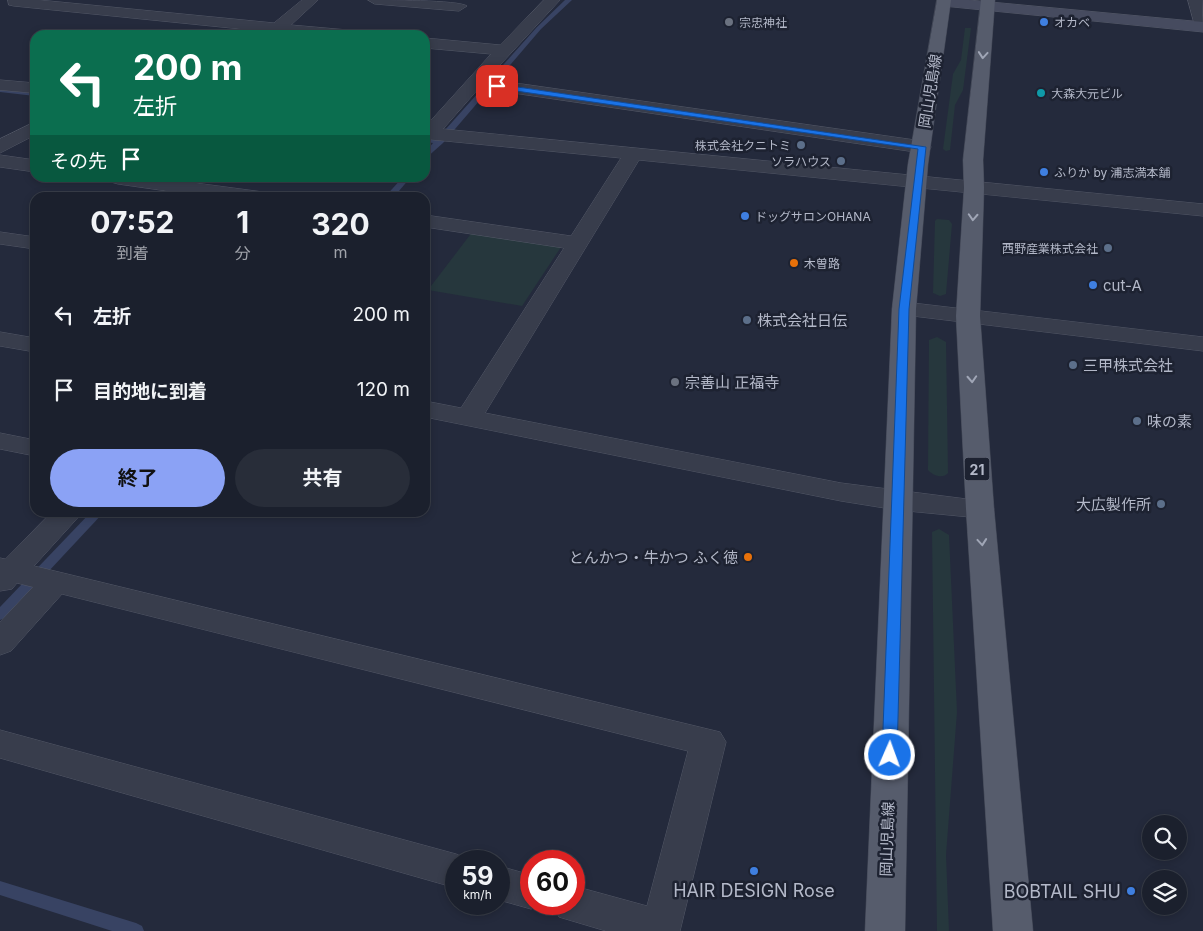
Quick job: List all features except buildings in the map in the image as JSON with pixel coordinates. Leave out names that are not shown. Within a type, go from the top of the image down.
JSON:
[{"type":"main road","points":[[944,1],[988,3],[1203,27]]},
{"type":"main road","name":"岡山児島線","points":[[885,931],[904,309],[917,183],[944,1]]},
{"type":"main road","name":"21","points":[[988,3],[973,160],[974,188],[968,316],[980,509],[1013,931]]},
{"type":"street","points":[[141,14],[160,0]]},
{"type":"street","points":[[277,28],[311,0]]},
{"type":"street","points":[[375,0],[462,3]]},
{"type":"street","points":[[436,134],[486,84],[502,50],[553,0]]},
{"type":"street","points":[[1195,0],[1203,27]]},
{"type":"street","points":[[430,36],[462,3]]},
{"type":"street","points":[[10,4],[141,14],[297,30]]},
{"type":"street","points":[[199,30],[211,22]]},
{"type":"street","points":[[430,43],[502,50]]},
{"type":"street","points":[[0,84],[30,87]]},
{"type":"street","points":[[486,84],[922,147]]},
{"type":"street","points":[[0,147],[30,130]]},
{"type":"street","points":[[436,134],[1203,210]]},
{"type":"street","points":[[469,418],[633,154]]},
{"type":"street","points":[[0,161],[30,165]]},
{"type":"street","points":[[147,182],[220,192]]},
{"type":"street","points":[[430,222],[577,243]]},
{"type":"street","points":[[0,238],[30,243]]},
{"type":"street","points":[[904,309],[1203,344]]},
{"type":"street","points":[[0,339],[30,344]]},
{"type":"street","points":[[430,410],[831,490],[897,501],[980,509]]},
{"type":"street","points":[[0,442],[30,447]]},
{"type":"street","points":[[0,643],[23,576],[65,517]]},
{"type":"street","points":[[23,576],[708,742],[660,930],[585,908]]},
{"type":"street","points":[[0,744],[445,868]]},
{"type":"shaded area","points":[[965,28],[971,28],[963,90],[955,105],[950,150],[946,151],[943,149],[953,74],[961,60]]},
{"type":"shaded area","points":[[937,219],[949,220],[952,224],[946,294],[940,296],[933,293],[935,221]]},
{"type":"shaded area","points":[[473,231],[561,247],[522,306],[430,290],[430,287]]},
{"type":"shaded area","points":[[937,337],[946,342],[948,473],[941,476],[935,475],[928,470],[929,340]]},
{"type":"shaded area","points":[[939,529],[949,535],[957,712],[946,855],[949,931],[937,931],[932,532]]},
{"type":"waterway","points":[[439,141],[539,28],[569,0]]},
{"type":"waterway","points":[[0,90],[30,93]]},
{"type":"waterway","points":[[430,140],[439,141]]},
{"type":"waterway","points":[[430,151],[439,141]]},
{"type":"waterway","points":[[393,192],[402,182]]},
{"type":"waterway","points":[[0,615],[93,517]]},
{"type":"waterway","points":[[0,888],[136,931]]},
{"type":"place","name":"宗忠神社","points":[[729,22]]},
{"type":"place","name":"オカベ","points":[[1044,22]]},
{"type":"place","name":"大森大元ビル","points":[[1041,93]]},
{"type":"place","name":"株式会社クニトミ","points":[[801,145]]},
{"type":"place","name":"ソラハウス","points":[[841,161]]},
{"type":"place","name":"ふりか by 浦志満本舗","points":[[1044,172]]},
{"type":"place","name":"ドッグサロンOHANA","points":[[745,216]]},
{"type":"place","name":"西野産業株式会社","points":[[1108,248]]},
{"type":"place","name":"木曽路","points":[[794,263]]},
{"type":"place","name":"cut-A","points":[[1093,285]]},
{"type":"place","name":"株式会社日伝","points":[[747,320]]},
{"type":"place","name":"三甲株式会社","points":[[1073,365]]},
{"type":"place","name":"宗善山 正福寺","points":[[675,382]]},
{"type":"place","name":"味の素","points":[[1137,421]]},
{"type":"place","name":"大広製作所","points":[[1161,504]]},
{"type":"place","name":"とんかつ・牛かつ ふく徳","points":[[748,557]]},
{"type":"place","name":"HAIR DESIGN Rose","points":[[754,871]]},
{"type":"place","name":"BOBTAIL SHU","points":[[1131,891]]},
{"type":"route","points":[[497,86],[922,147],[918,164],[904,309],[890,755]]}]
